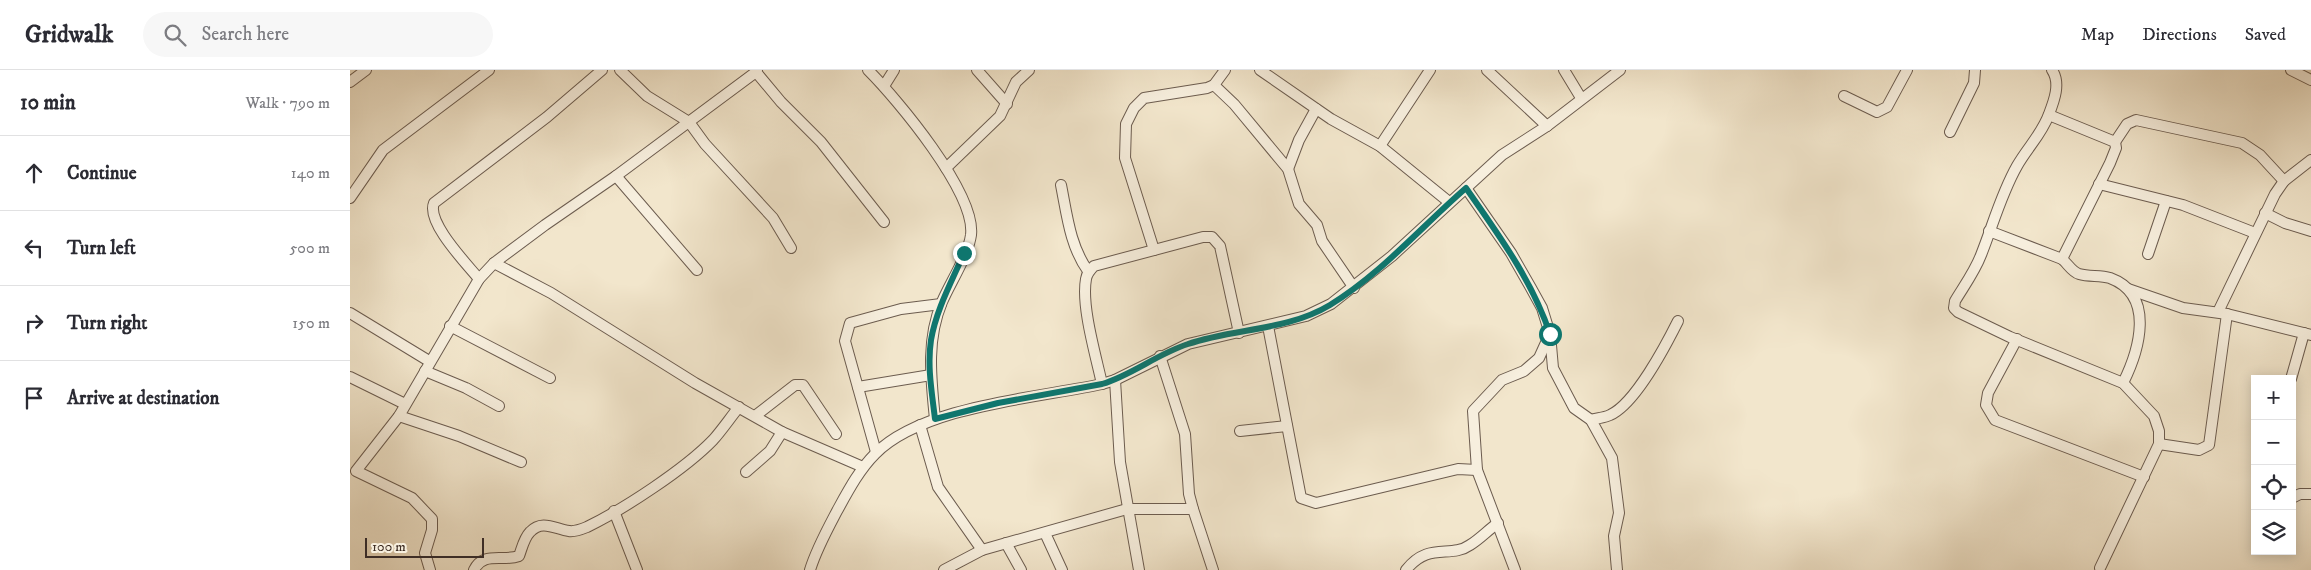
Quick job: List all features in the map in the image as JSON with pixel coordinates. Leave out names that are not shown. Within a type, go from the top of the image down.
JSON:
[{"type":"street","points":[[350,82],[366,70]]},
{"type":"street","points":[[350,198],[383,150],[490,70]]},
{"type":"street","points":[[479,279],[436,224],[432,213],[434,203],[547,117],[602,70]]},
{"type":"street","points":[[620,70],[647,96],[690,122],[717,158],[773,218],[792,248]]},
{"type":"street","points":[[868,70],[884,86],[946,168],[970,220],[971,236],[941,304],[931,340],[931,375],[935,419]]},
{"type":"street","points":[[884,86],[894,70]]},
{"type":"street","points":[[977,70],[1007,104]]},
{"type":"street","points":[[946,168],[988,128],[1007,104],[1016,82],[1028,70]]},
{"type":"street","points":[[1154,250],[1125,158],[1126,124],[1134,108],[1144,98],[1196,92],[1214,85],[1225,70]]},
{"type":"street","points":[[1260,70],[1316,109],[1380,146],[1449,202]]},
{"type":"street","points":[[1380,146],[1430,70]]},
{"type":"street","points":[[1487,70],[1546,126]]},
{"type":"street","points":[[1564,70],[1581,98]]},
{"type":"street","points":[[810,570],[834,516],[863,467],[876,452],[920,425],[935,419],[998,403],[1102,384],[1115,380],[1160,356],[1188,344],[1268,326],[1318,312],[1354,288],[1392,256],[1502,155],[1546,126],[1620,70]]},
{"type":"street","points":[[1844,96],[1877,112],[1887,107],[1907,70]]},
{"type":"street","points":[[1950,132],[1974,83],[1975,70]]},
{"type":"street","points":[[2052,70],[2055,74],[2056,89],[2049,116],[2035,142],[2018,165],[1989,231],[1981,255],[1954,301],[1954,308],[1958,312],[2017,339],[2123,383],[2154,416],[2159,431],[2159,444],[2100,568]]},
{"type":"street","points":[[2291,70],[2311,80]]},
{"type":"street","points":[[430,570],[425,553],[432,530],[432,519],[412,498],[353,469],[399,416],[479,279],[494,264],[559,215],[690,122],[756,71],[780,102],[821,142],[884,222]]},
{"type":"street","points":[[1214,85],[1234,104],[1288,169],[1299,204],[1317,225],[1322,241],[1354,288]]},
{"type":"street","points":[[1288,169],[1299,140],[1316,109]]},
{"type":"street","points":[[2049,116],[2115,142]]},
{"type":"street","points":[[2062,259],[2116,148],[2115,142],[2127,124],[2136,120],[2224,138],[2251,148],[2284,182]]},
{"type":"street","points":[[2159,444],[2199,450],[2209,445],[2222,313],[2265,213],[2284,182],[2311,160]]},
{"type":"street","points":[[616,176],[697,270]]},
{"type":"street","points":[[2099,184],[2166,201],[2255,233]]},
{"type":"street","points":[[1061,185],[1074,245],[1078,257],[1088,271]]},
{"type":"street","points":[[1466,188],[1511,253],[1542,308],[1550,334],[1553,368],[1574,408],[1590,420],[1612,458],[1620,513],[1614,536],[1617,570]]},
{"type":"street","points":[[2148,254],[2166,201]]},
{"type":"street","points":[[2265,213],[2285,223],[2311,231]]},
{"type":"street","points":[[1989,231],[2062,259],[2079,274],[2112,279],[2127,289],[2183,308],[2222,313],[2307,334],[2292,375]]},
{"type":"street","points":[[1102,384],[1086,296],[1088,271],[1094,266],[1208,237],[1217,241],[1220,246],[1239,333]]},
{"type":"street","points":[[494,264],[551,293],[687,379],[782,432],[863,467]]},
{"type":"street","points":[[2123,383],[2138,345],[2141,322],[2136,302],[2127,289]]},
{"type":"street","points":[[876,452],[845,341],[850,324],[901,309],[941,304]]},
{"type":"street","points":[[350,313],[427,366],[499,406]]},
{"type":"street","points":[[1590,420],[1610,415],[1629,398],[1658,360],[1678,321]]},
{"type":"street","points":[[450,326],[550,378]]},
{"type":"street","points":[[1268,326],[1301,498],[1311,503],[1458,469],[1477,470]]},
{"type":"street","points":[[1514,570],[1477,470],[1473,411],[1502,380],[1524,371],[1539,358],[1550,334]]},
{"type":"street","points":[[2017,339],[1988,393],[1986,405],[1995,420],[2144,477]]},
{"type":"street","points":[[1160,356],[1185,434],[1189,494],[1213,570]]},
{"type":"street","points":[[858,388],[931,375]]},
{"type":"street","points":[[350,377],[405,404]]},
{"type":"street","points":[[1115,380],[1126,509],[1139,570]]},
{"type":"street","points":[[755,416],[795,384],[804,385],[836,434]]},
{"type":"street","points":[[474,570],[479,560],[485,558],[519,556],[530,532],[538,527],[546,524],[569,532],[586,527],[660,482],[698,454],[713,440],[739,407]]},
{"type":"street","points":[[399,416],[458,436],[521,462]]},
{"type":"street","points":[[920,425],[938,487],[982,550]]},
{"type":"street","points":[[1240,431],[1287,426]]},
{"type":"street","points":[[746,472],[770,450],[782,432]]},
{"type":"street","points":[[2296,496],[2311,494]]},
{"type":"street","points":[[944,570],[982,550],[1126,509],[1193,508]]},
{"type":"street","points":[[614,510],[637,570]]},
{"type":"street","points":[[1406,570],[1421,556],[1445,550],[1458,550],[1470,546],[1498,523]]},
{"type":"street","points":[[1045,533],[1062,570]]},
{"type":"street","points":[[1006,543],[1022,570]]},
{"type":"route","points":[[964,253],[941,304],[931,340],[930,359],[935,419],[998,403],[1102,384],[1115,380],[1166,352],[1188,344],[1282,323],[1318,312],[1363,281],[1466,188],[1511,253],[1542,308],[1550,334]]}]
